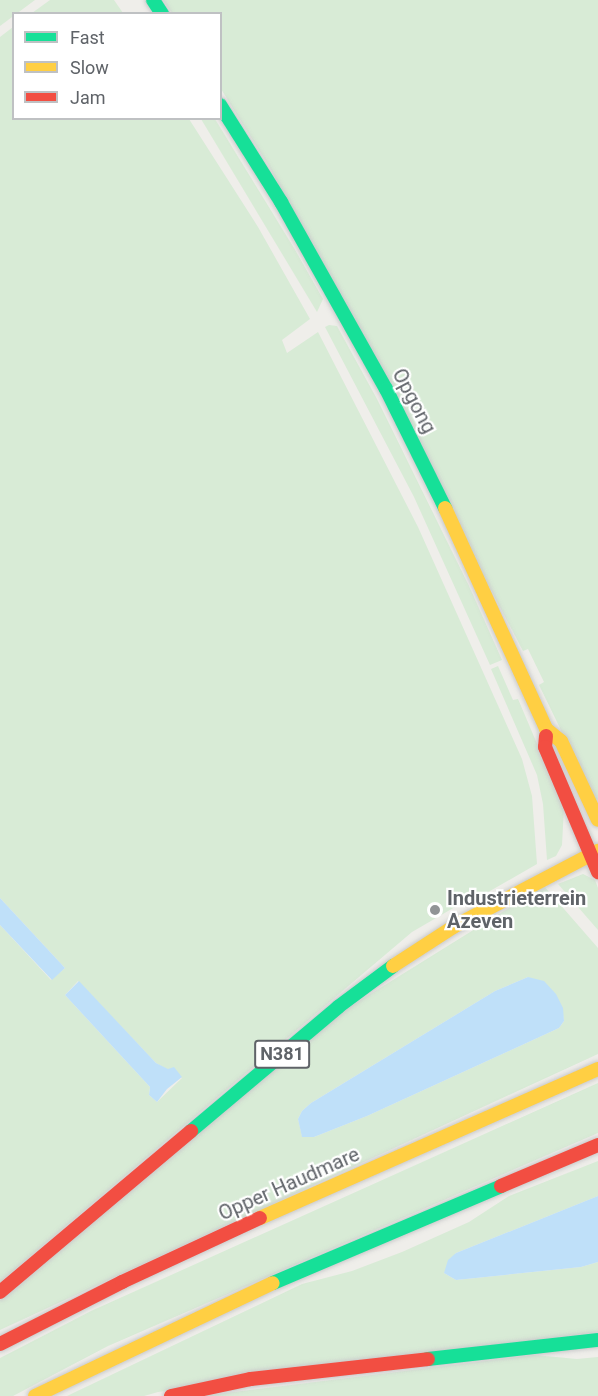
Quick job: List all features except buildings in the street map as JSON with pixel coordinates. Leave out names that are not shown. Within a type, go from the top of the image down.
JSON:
[{"type":"main road","name":"Opgong","points":[[222,108],[281,202],[391,399],[471,560],[546,729],[545,747],[594,852],[598,872]]},
{"type":"main road","name":"Opgong","points":[[546,729],[561,741],[598,820]]},
{"type":"main road","name":"N381","points":[[0,1292],[338,1007],[405,957],[453,927],[594,852]]},
{"type":"main road","name":"Opper Haudmare","points":[[0,1344],[122,1282],[313,1193],[598,1069]]},
{"type":"main road","points":[[35,1396],[313,1264],[598,1145]]},
{"type":"main road","points":[[171,1396],[251,1379],[598,1340]]},
{"type":"green space","points":[[0,0],[35,0],[19,12],[12,12],[12,17],[0,26]]},
{"type":"green space","points":[[50,0],[114,0],[122,12],[33,12]]},
{"type":"green space","points":[[163,0],[598,0],[598,800],[594,798],[539,685],[544,682],[528,649],[523,651],[269,166],[222,91],[222,12],[171,12]]},
{"type":"green space","points":[[12,28],[12,120],[190,120],[258,227],[310,319],[282,340],[287,353],[318,332],[418,527],[522,759],[532,796],[537,864],[490,891],[467,900],[412,932],[0,1282],[0,925],[51,980],[65,968],[0,898],[0,37]],"holes":[[[78,981],[156,1063],[182,1078],[157,1102],[149,1095],[150,1087],[65,995]]]},
{"type":"green space","points":[[202,120],[216,120],[294,248],[323,299],[317,312]]},
{"type":"green space","points":[[337,326],[377,399],[470,588],[502,660],[490,665],[414,497],[325,327]]},
{"type":"green space","points":[[498,666],[513,700],[518,699],[564,807],[562,845],[556,856],[547,860],[543,804],[537,775],[491,669]]},
{"type":"green space","points":[[583,874],[595,880],[598,888],[598,930],[558,884]]},
{"type":"green space","points":[[544,886],[598,948],[598,1054],[0,1330],[0,1300],[343,1011]],"holes":[[[528,977],[562,1008],[564,1021],[559,1028],[367,1116],[314,1137],[302,1136],[298,1119],[302,1111],[311,1103],[495,991]]]},
{"type":"green space","points":[[598,1083],[598,1133],[108,1346],[13,1396],[0,1396],[0,1358],[91,1311]]},
{"type":"green space","points":[[598,1161],[598,1196],[456,1253],[444,1273],[456,1280],[581,1267],[598,1262],[598,1332],[158,1392],[144,1396],[67,1396],[302,1284],[352,1271],[402,1252],[469,1222],[509,1196]]},
{"type":"green space","points":[[534,1355],[577,1359],[598,1357],[598,1396],[202,1396]]},
{"type":"water","points":[[0,898],[65,968],[52,980],[0,925]]},
{"type":"water","points":[[528,977],[544,981],[556,994],[563,1008],[564,1021],[559,1028],[367,1116],[314,1137],[302,1137],[298,1119],[302,1111],[311,1103],[495,991]]},
{"type":"water","points":[[79,981],[156,1063],[168,1069],[174,1067],[182,1077],[167,1089],[157,1102],[149,1095],[150,1087],[65,995]]},
{"type":"water","points":[[598,1196],[598,1262],[581,1267],[456,1280],[444,1273],[448,1260],[456,1253]]},
{"type":"traffic: fast","points":[[153,0],[161,12]]},
{"type":"traffic: fast","points":[[222,108],[281,202],[386,389],[445,508]]},
{"type":"traffic: fast","points":[[191,1131],[338,1007],[393,966]]},
{"type":"traffic: fast","points":[[273,1283],[501,1186]]},
{"type":"traffic: fast","points":[[428,1359],[598,1340]]},
{"type":"traffic: slow","points":[[445,508],[546,729],[561,741],[598,820]]},
{"type":"traffic: slow","points":[[393,966],[453,927],[598,851]]},
{"type":"traffic: slow","points":[[260,1218],[598,1069]]},
{"type":"traffic: slow","points":[[35,1396],[273,1283]]},
{"type":"traffic: jam","points":[[546,736],[545,747],[598,872]]},
{"type":"traffic: jam","points":[[0,1292],[191,1131]]},
{"type":"traffic: jam","points":[[501,1186],[598,1145]]},
{"type":"traffic: jam","points":[[0,1344],[122,1282],[260,1218]]},
{"type":"traffic: jam","points":[[171,1396],[251,1379],[428,1359]]},
{"type":"place","name":"Industrieterrein Azeven","points":[[435,910]]}]
